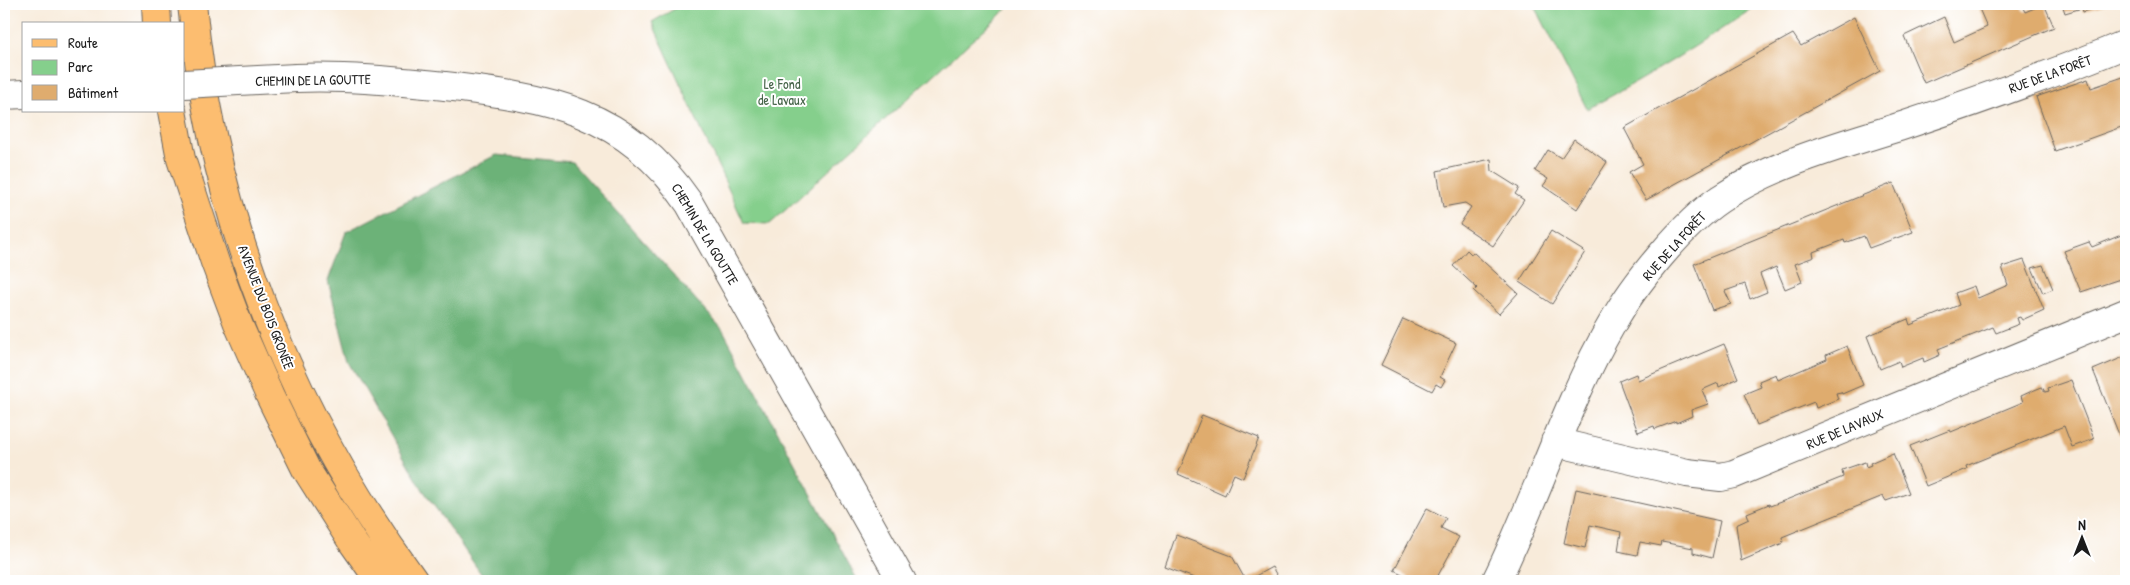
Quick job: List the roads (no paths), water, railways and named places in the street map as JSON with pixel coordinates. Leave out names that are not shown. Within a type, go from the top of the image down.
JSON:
[{"type":"main road","points":[[156,4],[157,22]]},
{"type":"main road","name":"AVENUE DU BOIS GRONÉE","points":[[192,4],[209,122],[223,188],[267,318],[313,419],[359,500],[390,549],[414,581]]},
{"type":"main road","points":[[172,112],[181,159],[215,262],[239,326],[270,396],[306,468],[351,540],[380,581]]},
{"type":"street","name":"RUE DE LA FORÊT","points":[[1496,581],[1555,442],[1612,322],[1628,298],[1689,225],[1719,200],[1747,182],[1816,154],[2079,64],[2126,44]]},
{"type":"street","name":"CHEMIN DE LA GOUTTE","points":[[185,84],[296,78],[376,79],[516,95],[556,104],[583,113],[608,125],[630,139],[672,179],[689,203],[902,581]]},
{"type":"street","name":"RUE DE LAVAUX","points":[[1555,442],[1687,473],[1721,477],[1734,474],[2126,313]]},
{"type":"park label","name":"Le Fond de Lavaux","points":[[782,92]]}]
